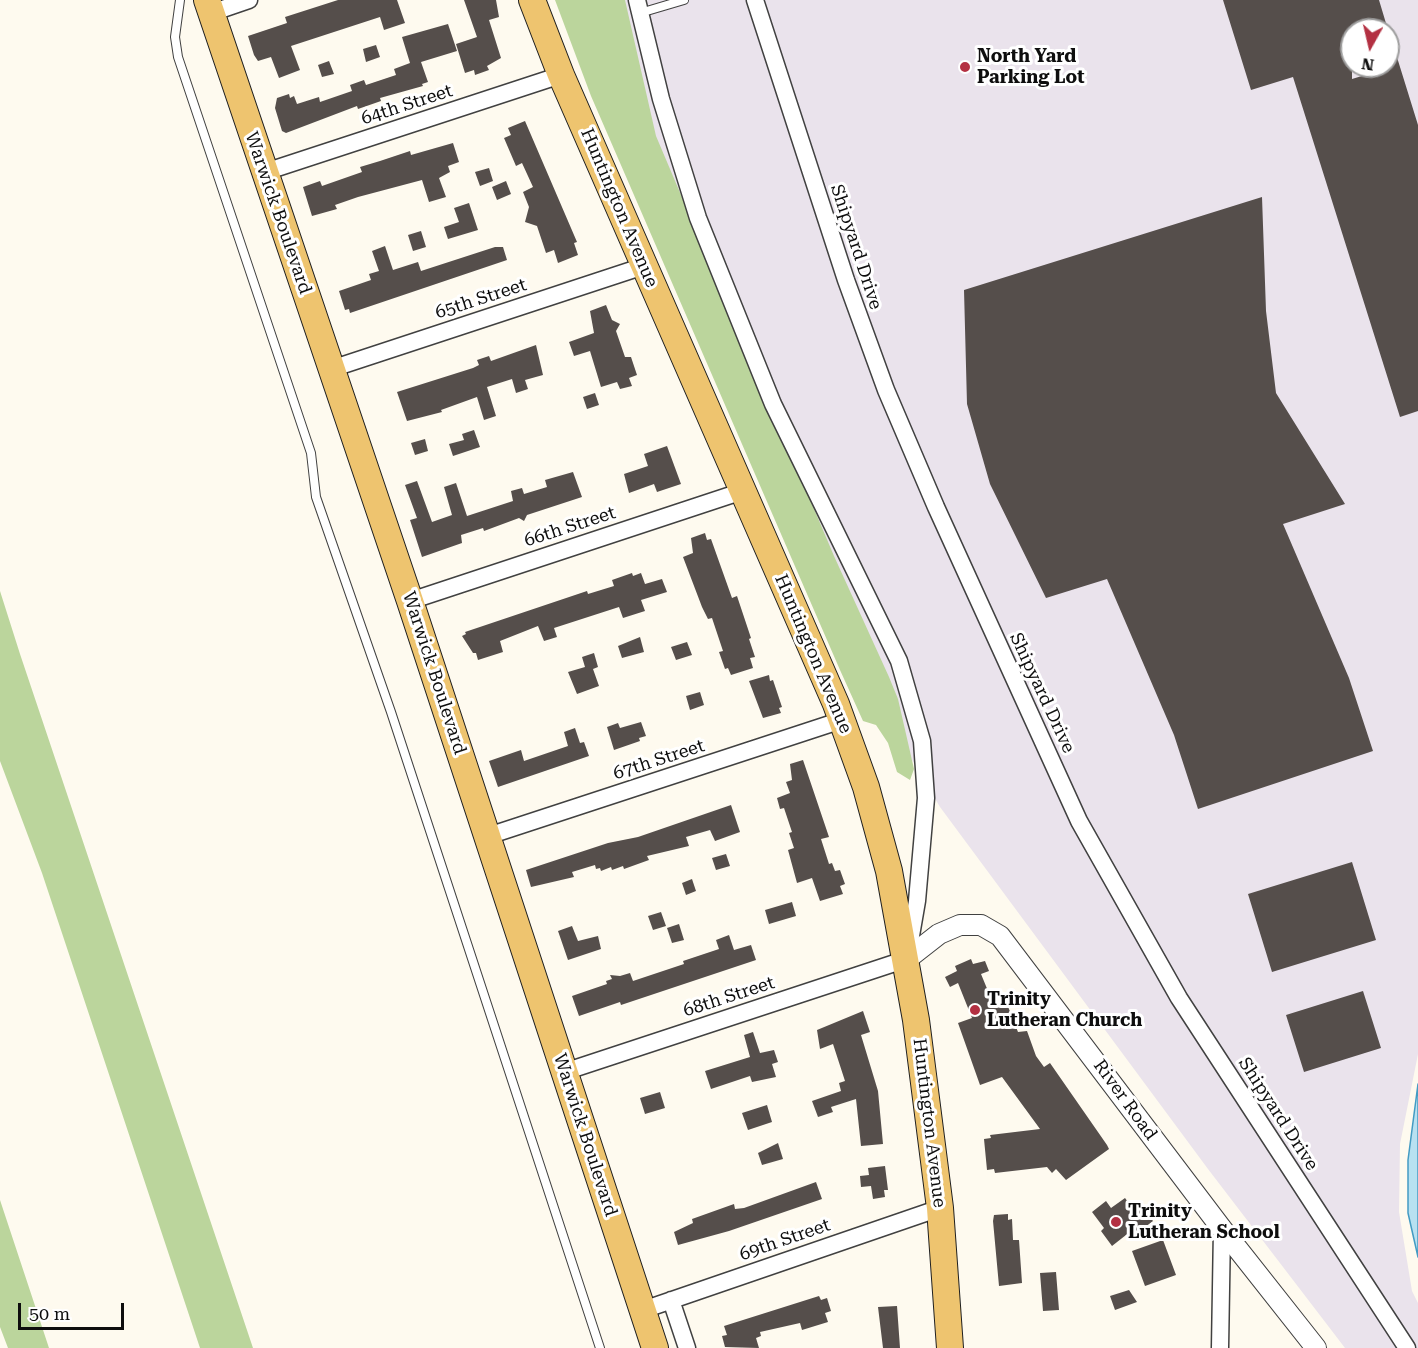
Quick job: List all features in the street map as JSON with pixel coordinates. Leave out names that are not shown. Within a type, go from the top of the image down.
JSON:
[{"type":"main road","name":"Huntington Avenue","points":[[532,0],[561,75],[842,720],[866,787],[889,871],[907,959],[940,1208],[950,1348]]},
{"type":"main road","name":"Warwick Boulevard","points":[[209,6],[410,601],[655,1348]]},
{"type":"street","points":[[209,6],[249,0]]},
{"type":"street","name":"Shipyard Drive","points":[[756,2],[849,289],[886,390],[945,527],[1079,821],[1179,998],[1407,1348]]},
{"type":"street","points":[[639,6],[661,99],[701,226],[774,404],[883,623],[912,699],[922,741],[926,798],[917,901],[907,959]]},
{"type":"street","name":"64th Street","points":[[265,172],[561,75]]},
{"type":"street","name":"65th Street","points":[[331,369],[644,266]]},
{"type":"street","name":"66th Street","points":[[410,601],[743,491]]},
{"type":"street","name":"67th Street","points":[[488,836],[842,720]]},
{"type":"street","name":"River Road","points":[[907,959],[939,934],[960,925],[981,925],[1000,936],[1316,1348]]},
{"type":"street","name":"68th Street","points":[[564,1072],[907,959]]},
{"type":"street","name":"69th Street","points":[[642,1310],[940,1208]]},
{"type":"street","points":[[1220,1348],[1222,1228]]},
{"type":"street","points":[[671,1300],[687,1348]]},
{"type":"lane","points":[[180,0],[175,37],[178,57],[311,453],[316,497],[392,712],[600,1348]]},
{"type":"lane","points":[[639,6],[684,0]]},
{"type":"shaded area","points":[[560,0],[1418,0],[1418,1054],[1400,1144],[1399,1212],[1412,1291],[1418,1303],[1418,1348],[1345,1348],[1208,1169],[940,807],[840,639]]},
{"type":"green space","points":[[555,0],[625,0],[656,136],[834,556],[898,699],[914,769],[910,780],[897,772],[888,743],[876,725],[863,721],[591,96]]},
{"type":"green space","points":[[0,591],[253,1348],[200,1348],[42,873],[0,761]]},
{"type":"green space","points":[[0,1200],[49,1348],[8,1348],[0,1327]]},
{"type":"water","points":[[1418,1084],[1418,1257],[1408,1213],[1408,1160]]},
{"type":"building","points":[[338,0],[397,0],[405,23],[384,30],[380,17],[291,46],[300,70],[279,78],[271,57],[258,61],[248,36],[287,23],[285,17]]},
{"type":"building","points":[[464,0],[496,0],[499,17],[489,20],[501,58],[487,66],[489,70],[475,75],[474,70],[465,73],[456,44],[477,37]]},
{"type":"building","points":[[1223,0],[1379,0],[1384,18],[1340,18],[1340,78],[1400,78],[1400,67],[1418,125],[1418,411],[1400,417],[1293,77],[1251,90]]},
{"type":"building","points":[[448,24],[457,51],[421,62],[428,82],[422,84],[423,86],[380,98],[381,101],[358,109],[357,106],[286,133],[282,131],[275,108],[277,98],[289,94],[290,98],[294,96],[297,104],[319,97],[320,102],[352,91],[350,85],[364,80],[366,85],[396,75],[394,69],[410,63],[402,37]]},
{"type":"building","points":[[376,45],[380,57],[366,62],[363,49]]},
{"type":"building","points":[[329,61],[334,74],[322,77],[318,65]]},
{"type":"building","points":[[525,121],[577,242],[574,243],[578,255],[558,263],[554,250],[546,253],[537,226],[525,222],[529,207],[523,192],[533,187],[522,163],[516,166],[504,138],[511,135],[508,128]]},
{"type":"building","points":[[453,143],[459,162],[448,166],[450,172],[439,178],[446,197],[429,202],[422,180],[358,197],[335,205],[337,209],[312,216],[303,187],[320,181],[322,186],[362,172],[360,167],[410,151],[411,155]]},
{"type":"building","points":[[489,168],[493,181],[480,186],[475,172]]},
{"type":"building","points":[[506,181],[511,194],[497,200],[492,187]]},
{"type":"building","points":[[1262,197],[1266,311],[1276,393],[1345,504],[1283,524],[1349,678],[1373,751],[1198,809],[1174,735],[1107,579],[1046,598],[990,484],[967,404],[964,290]]},
{"type":"building","points":[[469,203],[478,230],[448,239],[444,227],[459,222],[454,208]]},
{"type":"building","points":[[421,231],[426,247],[413,251],[408,235]]},
{"type":"building","points":[[385,246],[393,270],[418,262],[421,271],[495,247],[503,247],[507,260],[350,313],[349,309],[345,310],[339,291],[371,280],[369,274],[379,271],[372,251]]},
{"type":"building","points":[[606,305],[612,320],[620,324],[616,331],[625,357],[631,357],[637,375],[629,378],[632,386],[620,389],[617,382],[601,387],[590,351],[574,356],[569,342],[594,333],[590,311]]},
{"type":"building","points":[[536,345],[543,375],[525,380],[528,389],[516,393],[512,379],[487,387],[496,416],[484,420],[477,397],[441,410],[442,412],[407,421],[397,392],[473,368],[479,365],[477,360],[489,356],[491,361]]},
{"type":"building","points":[[595,393],[599,405],[587,409],[583,397]]},
{"type":"building","points":[[474,430],[480,447],[453,456],[449,444],[464,440],[462,434]]},
{"type":"building","points":[[425,439],[428,451],[415,455],[411,443]]},
{"type":"building","points":[[667,446],[681,484],[657,492],[654,484],[629,493],[624,474],[648,466],[644,454]]},
{"type":"building","points":[[573,472],[582,497],[527,515],[524,521],[519,518],[484,531],[483,528],[461,535],[462,543],[422,557],[410,520],[417,518],[405,485],[417,481],[432,522],[452,515],[444,487],[456,483],[467,516],[513,501],[511,491],[522,488],[524,494],[547,487],[545,480]]},
{"type":"building","points":[[705,533],[707,540],[711,539],[732,598],[737,596],[755,657],[750,658],[753,668],[731,675],[728,668],[725,669],[719,652],[723,651],[712,618],[708,619],[702,607],[683,557],[693,553],[691,538]]},
{"type":"building","points":[[632,573],[633,576],[641,573],[645,584],[662,579],[667,592],[641,600],[645,611],[623,618],[619,607],[554,628],[557,637],[544,641],[538,626],[500,641],[503,652],[478,660],[476,653],[473,653],[462,636],[466,634],[465,632],[587,591],[588,594],[614,586],[612,580]]},
{"type":"building","points":[[640,637],[644,652],[622,658],[618,646]]},
{"type":"building","points":[[687,642],[692,655],[676,660],[671,647]]},
{"type":"building","points":[[594,653],[598,667],[593,669],[599,686],[577,694],[568,672],[585,667],[582,657]]},
{"type":"building","points":[[769,675],[770,681],[773,680],[782,707],[779,708],[781,713],[763,718],[749,681]]},
{"type":"building","points":[[700,692],[704,705],[690,710],[686,696]]},
{"type":"building","points":[[641,722],[646,736],[639,738],[640,741],[614,750],[607,727],[618,723],[620,728]]},
{"type":"building","points":[[575,728],[580,743],[584,742],[589,756],[498,787],[489,761],[521,750],[524,761],[568,746],[564,732]]},
{"type":"building","points":[[803,760],[829,837],[821,839],[829,864],[832,863],[835,871],[840,870],[845,884],[840,886],[843,894],[820,901],[812,878],[797,883],[788,850],[794,848],[789,833],[792,832],[784,808],[780,809],[777,798],[790,793],[786,782],[792,780],[790,764]]},
{"type":"building","points":[[731,805],[740,832],[715,841],[710,830],[686,837],[689,846],[647,856],[649,860],[624,869],[623,866],[612,870],[611,867],[601,871],[600,868],[596,869],[595,865],[572,872],[574,877],[531,887],[526,870],[608,843],[638,837]]},
{"type":"building","points":[[726,854],[730,866],[716,870],[712,858]]},
{"type":"building","points":[[1352,862],[1376,940],[1272,972],[1248,894]]},
{"type":"building","points":[[692,879],[696,891],[686,895],[682,883]]},
{"type":"building","points":[[792,902],[796,916],[769,924],[765,910]]},
{"type":"building","points":[[661,912],[666,926],[653,930],[648,916]]},
{"type":"building","points":[[679,924],[684,940],[672,943],[667,928]]},
{"type":"building","points":[[572,926],[578,941],[598,936],[601,949],[568,960],[558,931]]},
{"type":"building","points":[[729,935],[734,950],[751,945],[756,960],[621,1005],[620,1002],[579,1016],[572,996],[607,984],[606,981],[612,979],[610,975],[620,976],[630,973],[633,981],[684,964],[683,961],[719,949],[716,940]]},
{"type":"building","points":[[971,959],[973,964],[985,961],[989,971],[981,974],[995,1008],[1007,1004],[1018,1032],[1027,1031],[1036,1056],[1044,1067],[1050,1063],[1109,1149],[1066,1180],[1056,1169],[1052,1173],[1047,1167],[995,1173],[994,1169],[987,1170],[984,1139],[991,1138],[990,1135],[1040,1129],[1002,1077],[980,1085],[958,1023],[972,1018],[958,983],[950,987],[945,977],[957,971],[955,966]]},
{"type":"building","points":[[1363,991],[1381,1048],[1304,1072],[1286,1015]]},
{"type":"building","points":[[863,1011],[870,1032],[861,1035],[878,1091],[883,1144],[861,1146],[856,1099],[831,1107],[833,1112],[818,1117],[812,1101],[841,1091],[839,1083],[845,1081],[833,1044],[820,1049],[817,1030]]},
{"type":"building","points":[[753,1032],[760,1053],[774,1050],[778,1062],[772,1064],[776,1077],[752,1082],[750,1076],[711,1089],[705,1071],[750,1057],[744,1035]]},
{"type":"building","points":[[660,1092],[665,1108],[645,1114],[640,1098]]},
{"type":"building","points":[[767,1105],[772,1122],[748,1130],[742,1113]]},
{"type":"building","points":[[778,1143],[783,1159],[762,1165],[758,1153]]},
{"type":"building","points":[[885,1166],[888,1190],[884,1190],[885,1197],[873,1199],[871,1186],[861,1187],[860,1176],[869,1175],[868,1168]]},
{"type":"building","points":[[816,1182],[822,1199],[729,1231],[678,1245],[674,1232],[693,1223],[692,1219],[734,1204],[735,1209],[744,1208]]},
{"type":"building","points":[[1125,1198],[1134,1210],[1141,1205],[1153,1221],[1128,1240],[1126,1235],[1112,1246],[1101,1231],[1104,1228],[1092,1212],[1106,1201],[1111,1208]]},
{"type":"building","points":[[1008,1214],[1008,1220],[1012,1219],[1013,1240],[1019,1240],[1022,1283],[999,1286],[993,1221],[994,1215]]},
{"type":"building","points":[[1163,1240],[1176,1275],[1145,1286],[1132,1251]]},
{"type":"building","points":[[1056,1272],[1059,1310],[1043,1311],[1040,1273]]},
{"type":"building","points":[[1129,1290],[1137,1302],[1115,1310],[1110,1296]]},
{"type":"building","points":[[819,1296],[821,1300],[827,1298],[831,1311],[825,1313],[828,1322],[802,1330],[800,1323],[760,1332],[761,1336],[756,1338],[759,1348],[725,1347],[722,1336],[727,1335],[724,1326]]},
{"type":"building","points":[[897,1306],[900,1348],[883,1348],[878,1307]]},
{"type":"place","name":"North Yard Parking Lot","points":[[965,67]]},
{"type":"place","name":"Trinity Lutheran Church","points":[[975,1010]]},
{"type":"place","name":"Trinity Lutheran School","points":[[1116,1222]]}]
